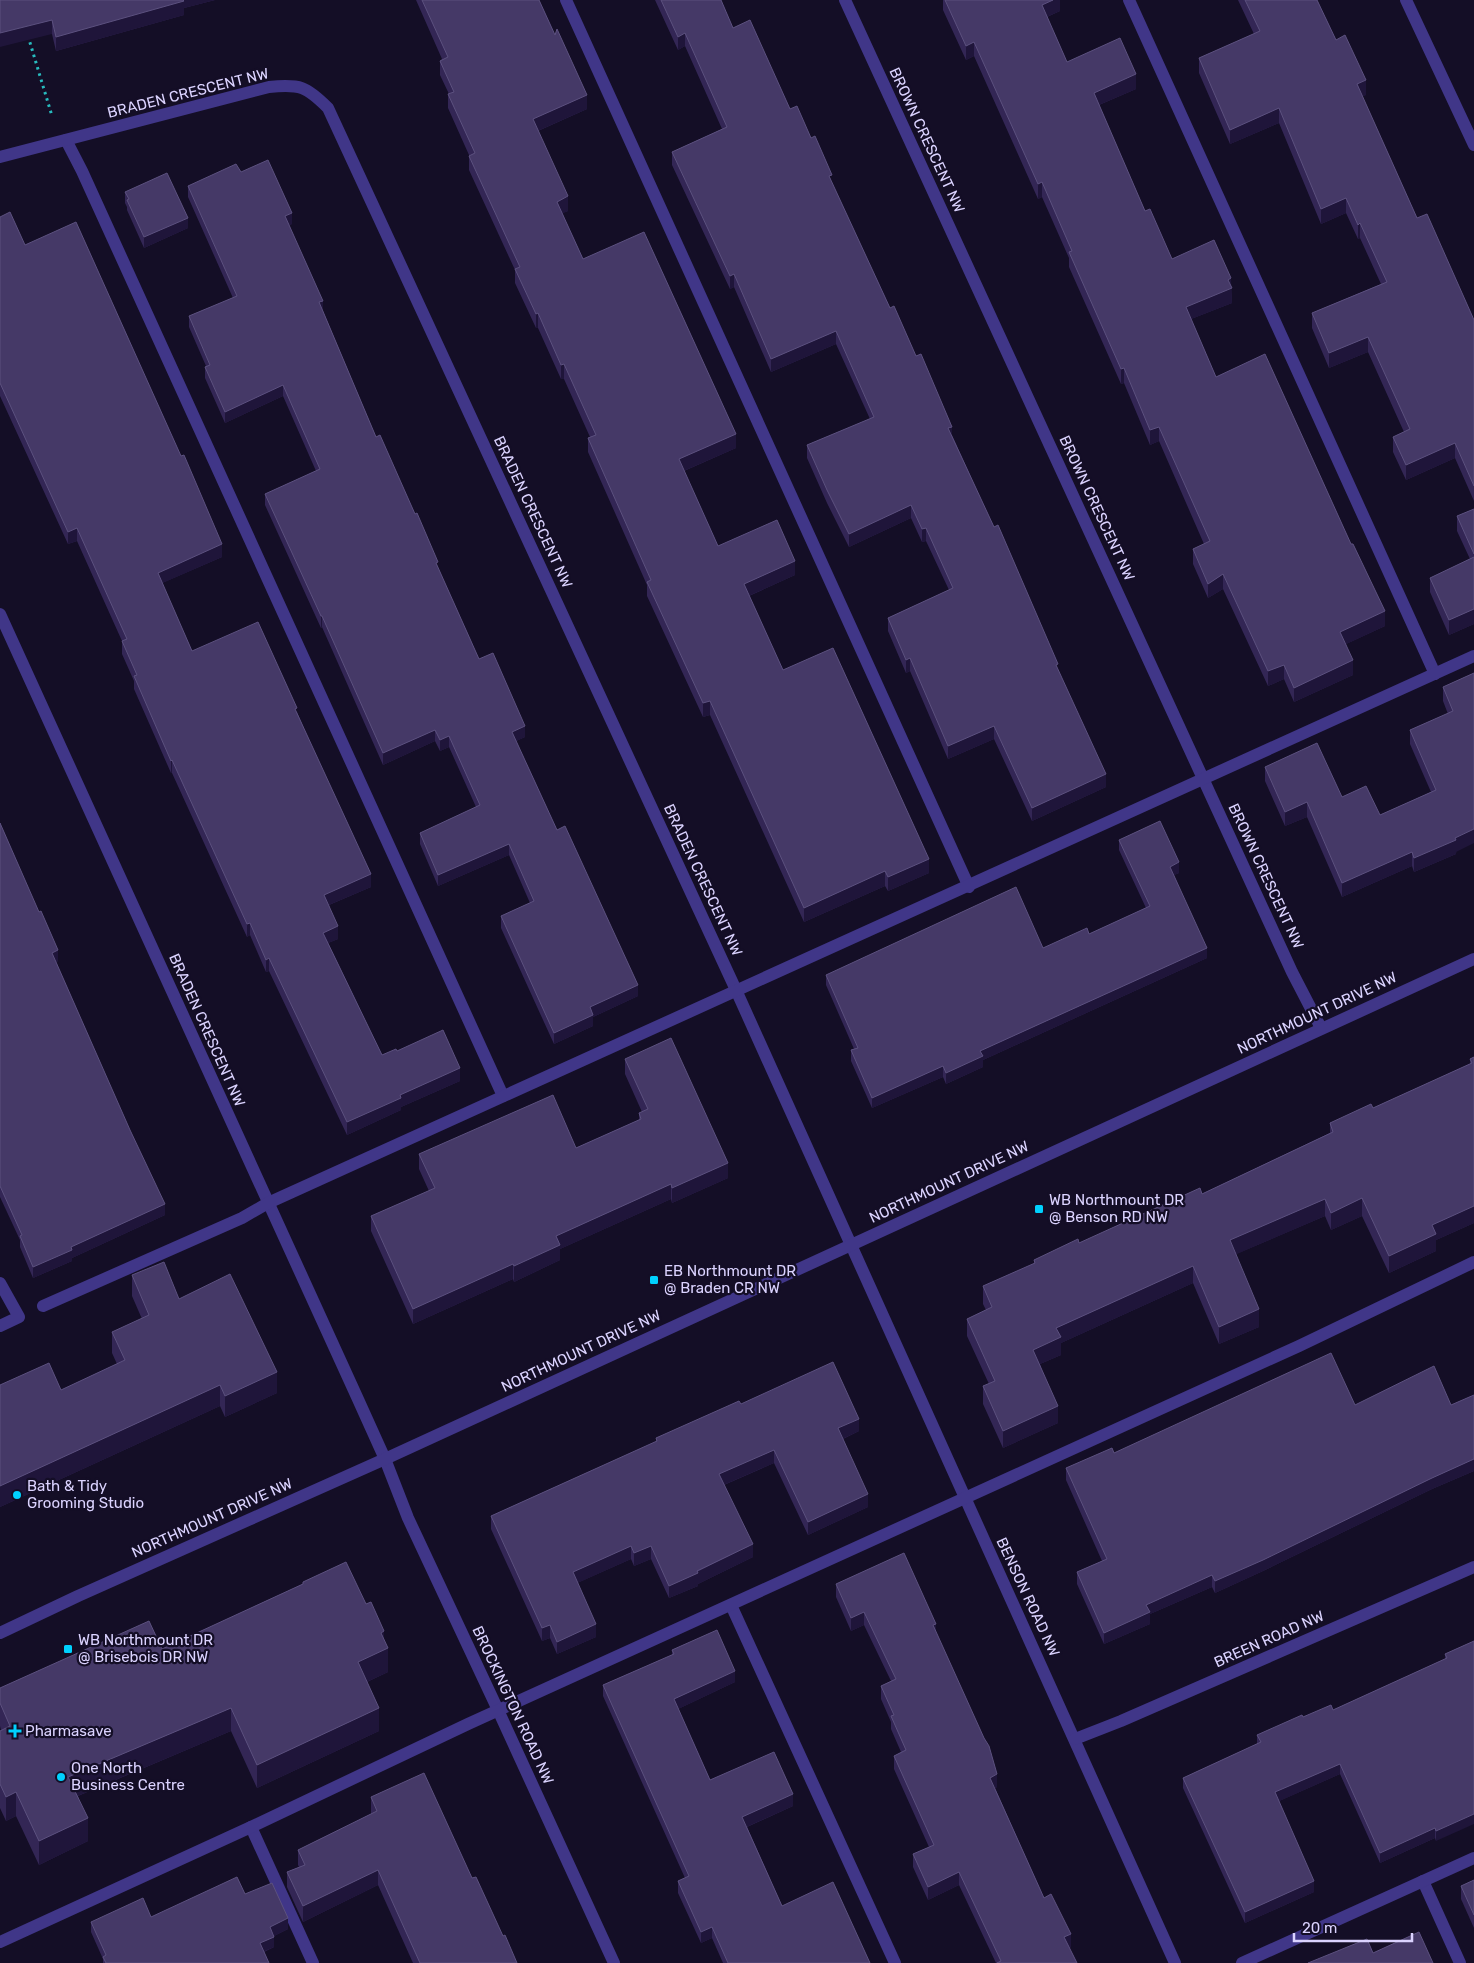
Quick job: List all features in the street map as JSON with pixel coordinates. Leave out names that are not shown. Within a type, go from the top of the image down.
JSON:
[{"type":"street","points":[[566,0],[969,887]]},
{"type":"street","name":"BROWN CRESCENT NW","points":[[845,0],[1292,972],[1321,1028]]},
{"type":"street","points":[[1129,0],[1435,674]]},
{"type":"street","points":[[1406,0],[1474,146]]},
{"type":"street","name":"BRADEN CRESCENT NW","points":[[0,157],[269,87],[292,85],[311,92],[328,108],[852,1244]]},
{"type":"street","points":[[66,140],[503,1096]]},
{"type":"street","name":"BRADEN CRESCENT NW","points":[[0,614],[385,1460]]},
{"type":"street","points":[[43,1306],[242,1218],[268,1203],[736,990],[969,887],[1474,656]]},
{"type":"street","name":"NORTHMOUNT DRIVE NW","points":[[0,1633],[78,1596],[385,1460],[1474,959]]},
{"type":"street","name":"BENSON ROAD NW","points":[[852,1244],[1175,1963]]},
{"type":"street","points":[[0,1942],[251,1827],[498,1710],[1299,1346],[1474,1262]]},
{"type":"street","points":[[0,1283],[19,1317],[0,1326]]},
{"type":"street","name":"BROCKINGTON ROAD NW","points":[[385,1460],[408,1518],[614,1963]]},
{"type":"street","name":"BREEN ROAD NW","points":[[1075,1739],[1130,1717],[1474,1567]]},
{"type":"street","points":[[731,1605],[895,1963]]},
{"type":"street","points":[[251,1827],[313,1963]]},
{"type":"street","points":[[1242,1963],[1474,1858]]},
{"type":"street","points":[[1423,1881],[1460,1963]]},
{"type":"path","points":[[26,28],[50,111],[66,140]]},
{"type":"building","points":[[0,0],[184,1],[56,37],[52,20],[0,33]]},
{"type":"building","points":[[422,0],[539,0],[555,35],[557,29],[587,95],[533,119],[568,196],[557,202],[583,259],[644,232],[736,434],[679,459],[718,546],[777,520],[795,561],[744,584],[783,670],[833,648],[929,859],[888,877],[885,871],[804,908],[710,701],[703,703],[647,582],[651,580],[588,438],[596,435],[564,364],[561,365],[538,313],[536,314],[515,269],[520,267],[469,156],[475,153],[448,94],[454,92],[440,61],[448,57]]},
{"type":"building","points":[[661,0],[721,0],[733,28],[750,20],[790,109],[797,106],[811,138],[815,136],[832,175],[829,176],[890,308],[894,306],[916,356],[921,354],[952,427],[948,428],[994,527],[998,525],[1058,664],[1056,665],[1106,774],[1032,808],[994,726],[948,746],[910,658],[906,660],[888,618],[953,588],[926,528],[922,529],[911,505],[849,534],[827,490],[807,445],[874,417],[836,331],[771,359],[734,274],[730,276],[672,152],[727,127],[685,33],[678,37]]},
{"type":"building","points":[[945,0],[1053,0],[1042,5],[1067,62],[1120,38],[1136,74],[1094,93],[1145,211],[1150,209],[1172,259],[1214,240],[1231,278],[1228,280],[1232,288],[1186,307],[1216,377],[1265,354],[1351,544],[1353,544],[1385,611],[1340,632],[1353,660],[1294,688],[1284,665],[1268,671],[1223,574],[1208,584],[1193,549],[1210,541],[1159,427],[1150,430],[1124,368],[1121,369],[1069,252],[1072,251],[1042,182],[1038,184],[974,42],[966,46]]},
{"type":"building","points":[[1245,0],[1317,0],[1336,40],[1345,35],[1366,80],[1357,84],[1417,218],[1427,214],[1474,320],[1474,486],[1455,443],[1406,465],[1393,437],[1410,429],[1368,337],[1329,353],[1312,313],[1387,282],[1360,223],[1358,225],[1346,198],[1321,209],[1279,108],[1230,130],[1199,58],[1260,31]]},
{"type":"building","points":[[268,160],[292,213],[285,216],[323,301],[319,302],[376,437],[380,435],[415,514],[417,513],[438,562],[436,563],[479,659],[493,653],[525,726],[512,732],[557,830],[565,826],[638,985],[590,1007],[593,1015],[554,1033],[501,916],[534,901],[509,844],[438,875],[420,833],[480,805],[449,736],[440,740],[435,730],[383,753],[265,494],[320,469],[283,385],[225,412],[205,367],[210,365],[189,316],[237,296],[188,186],[236,164],[241,172]]},
{"type":"building","points":[[167,173],[188,218],[144,237],[125,192]]},
{"type":"building","points":[[10,212],[25,245],[76,222],[181,456],[184,455],[222,544],[158,573],[192,651],[258,622],[297,708],[295,709],[371,874],[324,895],[338,926],[323,933],[382,1055],[396,1049],[397,1051],[443,1030],[460,1068],[400,1095],[401,1098],[347,1122],[269,958],[266,960],[250,923],[247,924],[171,761],[134,676],[137,675],[122,641],[127,639],[77,528],[68,532],[0,383],[0,217]]},
{"type":"building","points":[[1474,509],[1474,554],[1457,516]]},
{"type":"building","points":[[1474,557],[1474,609],[1449,620],[1430,578]]},
{"type":"building","points":[[1474,673],[1474,829],[1455,838],[1456,840],[1414,858],[1412,852],[1342,883],[1307,802],[1285,812],[1265,767],[1317,743],[1342,797],[1366,786],[1380,815],[1436,790],[1410,730],[1453,711],[1443,687]]},
{"type":"building","points":[[1160,821],[1179,862],[1170,867],[1207,948],[980,1051],[983,1056],[946,1073],[943,1066],[872,1098],[851,1050],[858,1048],[826,975],[1016,887],[1043,948],[1087,928],[1089,934],[1150,906],[1119,840]]},
{"type":"building","points":[[0,823],[58,950],[52,953],[130,1130],[165,1204],[71,1247],[72,1250],[33,1267],[20,1236],[22,1235],[0,1186]]},
{"type":"building","points":[[671,1038],[728,1163],[672,1188],[671,1184],[556,1236],[560,1245],[413,1309],[371,1216],[435,1188],[419,1154],[553,1095],[576,1148],[641,1119],[639,1113],[648,1109],[625,1059]]},
{"type":"building","points":[[1474,1057],[1474,1206],[1432,1225],[1436,1234],[1389,1256],[1362,1198],[1331,1213],[1325,1199],[1230,1240],[1259,1309],[1219,1327],[1193,1266],[1056,1328],[1061,1337],[1033,1350],[1058,1406],[1003,1431],[983,1386],[995,1381],[967,1319],[992,1307],[983,1286],[1035,1263],[1034,1260],[1078,1239],[1079,1243],[1200,1188],[1202,1194],[1333,1132],[1330,1123],[1371,1104],[1373,1108],[1472,1063],[1470,1059]]},
{"type":"building","points":[[164,1262],[179,1299],[230,1274],[277,1372],[225,1396],[220,1385],[0,1486],[0,1385],[49,1363],[61,1390],[125,1360],[112,1332],[149,1315],[132,1275]]},
{"type":"building","points":[[1331,1353],[1355,1405],[1434,1366],[1451,1405],[1474,1395],[1474,1459],[1263,1560],[1215,1581],[1212,1575],[1146,1605],[1150,1612],[1104,1633],[1077,1572],[1107,1559],[1066,1468],[1112,1448],[1114,1453]]},
{"type":"building","points":[[833,1362],[859,1419],[838,1428],[868,1494],[808,1522],[774,1450],[719,1474],[753,1544],[669,1586],[651,1546],[634,1553],[631,1546],[573,1572],[596,1624],[557,1642],[550,1625],[542,1628],[491,1516],[657,1441],[656,1438],[739,1401],[741,1404]]},
{"type":"building","points":[[904,1553],[936,1624],[933,1625],[989,1746],[997,1774],[990,1778],[1044,1898],[1051,1894],[1071,1934],[1064,1937],[1077,1963],[997,1963],[1001,1961],[959,1872],[928,1887],[913,1854],[934,1845],[894,1756],[906,1750],[891,1716],[894,1715],[881,1686],[896,1679],[864,1612],[851,1618],[836,1584]]},
{"type":"building","points":[[346,1562],[366,1604],[371,1602],[384,1631],[381,1633],[388,1648],[358,1662],[379,1708],[257,1765],[231,1708],[68,1777],[88,1818],[39,1841],[16,1792],[6,1797],[0,1784],[0,1731],[10,1726],[0,1703],[0,1688],[149,1621],[162,1649],[303,1584],[303,1582]]},
{"type":"building","points":[[717,1630],[735,1671],[674,1699],[710,1780],[774,1752],[793,1794],[742,1817],[782,1906],[833,1882],[870,1963],[728,1963],[712,1927],[701,1932],[678,1881],[689,1876],[603,1685],[674,1654],[672,1650]]},
{"type":"building","points":[[1474,1641],[1474,1814],[1436,1831],[1435,1828],[1380,1853],[1340,1764],[1275,1792],[1314,1881],[1245,1912],[1183,1778],[1261,1742],[1257,1735],[1302,1715],[1303,1717],[1331,1705],[1333,1710],[1447,1658],[1445,1654]]},
{"type":"building","points":[[424,1773],[472,1878],[476,1877],[517,1963],[420,1963],[378,1870],[303,1906],[287,1872],[305,1865],[298,1850],[377,1811],[371,1797]]},
{"type":"building","points":[[237,1877],[245,1894],[272,1883],[288,1918],[270,1927],[274,1937],[260,1943],[269,1963],[106,1963],[103,1957],[106,1955],[91,1922],[143,1898],[151,1917]]},
{"type":"building","points":[[1474,1880],[1474,1915],[1461,1886]]},
{"type":"building","points":[[1419,1932],[1433,1963],[1308,1963],[1367,1939],[1373,1953]]},
{"type":"place","name":"WB Northmount DR @ Benson RD NW","points":[[1039,1209]]},
{"type":"place","name":"EB Northmount DR @ Braden CR NW","points":[[654,1280]]},
{"type":"place","name":"Bath & Tidy Grooming Studio","points":[[17,1495]]},
{"type":"place","name":"WB Northmount DR @ Brisebois DR NW","points":[[68,1649]]},
{"type":"place","name":"Pharmasave","points":[[15,1731]]},
{"type":"place","name":"One North Business Centre","points":[[61,1777]]}]
